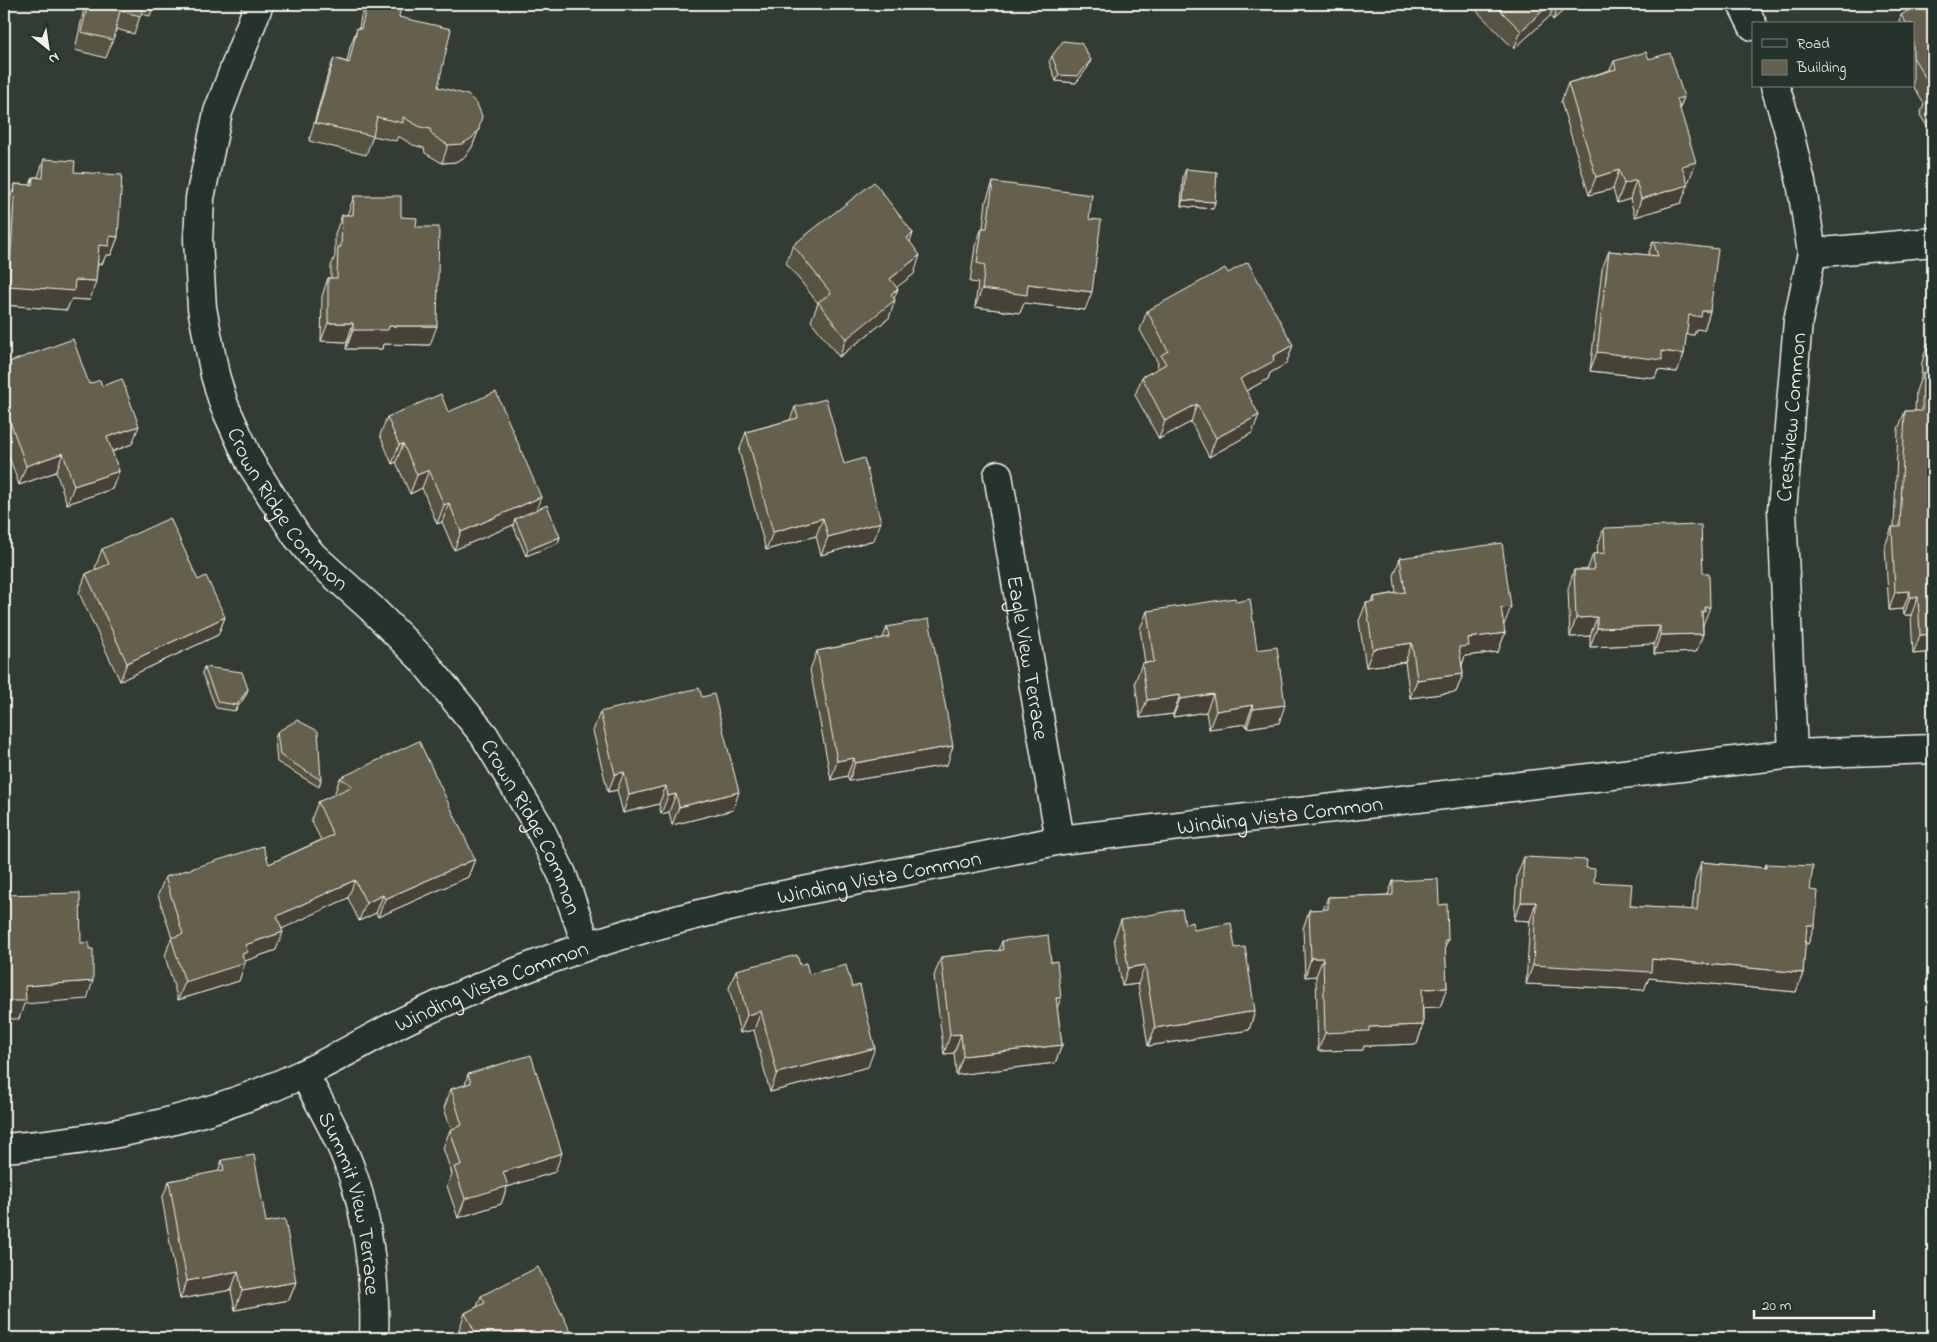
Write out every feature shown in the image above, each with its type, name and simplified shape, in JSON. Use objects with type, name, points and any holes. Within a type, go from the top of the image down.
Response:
[{"type":"street","name":"Crown Ridge Common","points":[[258,4],[218,112],[200,198],[198,240],[202,308],[215,376],[224,405],[250,462],[296,536],[313,556],[372,608],[421,658],[484,734],[538,825],[562,874],[587,946]]},
{"type":"street","points":[[1742,4],[1752,24]]},
{"type":"street","name":"Crestview Common","points":[[1776,88],[1787,124],[1801,182],[1812,253],[1798,321],[1782,510],[1793,754]]},
{"type":"street","points":[[1812,253],[1933,242]]},
{"type":"street","name":"Eagle View Terrace","points":[[998,475],[1060,840]]},
{"type":"street","name":"Winding Vista Common","points":[[4,1148],[95,1137],[176,1118],[241,1098],[304,1074],[406,1020],[498,980],[587,946],[681,918],[716,910],[966,861],[1060,840],[1793,754],[1933,749]]},
{"type":"street","name":"Summit View Terrace","points":[[304,1074],[329,1118],[354,1177],[368,1239],[374,1338]]},
{"type":"building","points":[[88,4],[143,4],[141,16],[120,11],[113,40],[81,32]]},
{"type":"building","points":[[367,4],[401,5],[399,17],[451,29],[438,87],[468,95],[477,104],[482,116],[479,129],[472,138],[462,144],[448,145],[432,135],[430,129],[420,127],[403,117],[403,123],[377,117],[373,136],[315,123],[334,58],[349,63],[357,28],[361,29]]},
{"type":"building","points":[[1494,4],[1550,4],[1521,31]]},
{"type":"building","points":[[1919,4],[1933,4],[1933,90],[1914,59],[1914,22],[1906,22],[1901,15]]},
{"type":"building","points":[[1063,41],[1081,43],[1091,60],[1078,76],[1059,75],[1052,56]]},
{"type":"building","points":[[1646,52],[1649,59],[1670,53],[1684,97],[1677,99],[1696,162],[1682,166],[1688,185],[1641,199],[1636,180],[1624,184],[1619,170],[1596,177],[1568,83],[1616,69],[1614,61]]},
{"type":"building","points":[[1933,92],[1933,107],[1927,96]]},
{"type":"building","points":[[44,159],[75,161],[74,172],[122,175],[118,237],[110,236],[109,246],[99,245],[96,281],[75,280],[74,291],[9,286],[15,184],[32,185],[33,177],[43,178]]},
{"type":"building","points":[[1186,169],[1217,172],[1215,202],[1183,200]]},
{"type":"building","points":[[874,182],[913,233],[907,238],[920,255],[890,279],[898,289],[891,294],[895,300],[846,339],[818,302],[831,293],[793,245]]},
{"type":"building","points":[[993,182],[1092,195],[1089,219],[1101,220],[1092,292],[1028,284],[1027,295],[982,289],[985,265],[977,263],[982,228],[987,228]]},
{"type":"building","points":[[354,196],[401,196],[401,217],[417,218],[416,227],[439,227],[437,326],[389,326],[388,330],[353,330],[353,323],[328,323],[328,278],[337,278],[338,247],[341,247],[342,215],[353,215]]},
{"type":"building","points":[[1653,241],[1718,249],[1710,311],[1702,311],[1701,317],[1689,315],[1684,354],[1662,351],[1662,360],[1597,352],[1609,251],[1658,256]]},
{"type":"building","points":[[1248,262],[1293,345],[1273,356],[1274,361],[1240,379],[1259,415],[1216,438],[1197,404],[1165,421],[1142,377],[1166,364],[1161,355],[1168,351],[1147,311],[1225,268],[1228,273]]},
{"type":"building","points":[[73,339],[89,384],[100,380],[102,386],[122,379],[139,426],[107,437],[119,471],[74,486],[63,453],[26,466],[4,404],[4,364]]},
{"type":"building","points":[[1928,343],[1933,344],[1933,634],[1920,635],[1918,597],[1910,597],[1910,591],[1895,592],[1892,527],[1900,527],[1905,411],[1922,411],[1923,373],[1927,373]]},
{"type":"building","points":[[496,392],[541,497],[461,532],[449,503],[444,505],[429,470],[417,475],[403,444],[399,445],[387,417],[441,394],[448,412]]},
{"type":"building","points":[[826,399],[844,464],[864,458],[881,522],[828,537],[823,518],[773,532],[746,432],[798,418],[795,407]]},
{"type":"building","points":[[547,505],[560,537],[528,550],[515,519]]},
{"type":"building","points":[[170,518],[198,580],[206,576],[225,617],[127,663],[86,574],[109,564],[102,549]]},
{"type":"building","points":[[1701,525],[1703,573],[1709,573],[1710,607],[1705,607],[1705,612],[1702,611],[1703,634],[1660,635],[1660,626],[1597,628],[1597,617],[1576,618],[1574,570],[1594,570],[1593,554],[1605,553],[1604,528]]},
{"type":"building","points":[[1502,543],[1511,607],[1501,608],[1505,633],[1468,638],[1469,646],[1459,647],[1463,674],[1417,680],[1412,643],[1373,649],[1366,603],[1375,602],[1374,597],[1405,592],[1400,558]]},
{"type":"building","points":[[1235,598],[1236,602],[1250,599],[1257,650],[1277,647],[1285,705],[1253,709],[1253,705],[1216,711],[1213,694],[1180,699],[1180,695],[1147,700],[1142,663],[1154,662],[1147,611]]},
{"type":"building","points":[[929,619],[953,746],[855,763],[854,758],[837,761],[817,651],[889,637],[887,627]]},
{"type":"building","points":[[204,667],[242,672],[248,689],[237,705],[218,702]]},
{"type":"building","points":[[699,688],[702,697],[714,694],[739,792],[679,807],[676,794],[668,796],[666,786],[629,795],[624,772],[615,774],[600,712]]},
{"type":"building","points":[[297,720],[318,731],[321,780],[280,755],[277,732]]},
{"type":"building","points":[[419,741],[475,859],[385,899],[383,895],[366,903],[355,880],[277,916],[283,932],[245,945],[248,952],[242,954],[245,963],[185,982],[171,938],[183,934],[165,877],[263,846],[269,864],[333,835],[318,802],[353,786],[340,778]]},
{"type":"building","points":[[1524,857],[1587,860],[1586,868],[1595,869],[1594,882],[1632,884],[1630,906],[1697,910],[1701,862],[1766,868],[1766,864],[1813,866],[1810,890],[1818,891],[1815,925],[1807,925],[1803,973],[1652,959],[1651,972],[1533,965],[1536,902],[1521,902]]},
{"type":"building","points":[[1438,879],[1439,905],[1447,904],[1448,940],[1445,940],[1447,988],[1422,989],[1423,1025],[1369,1027],[1369,1031],[1325,1033],[1323,958],[1311,958],[1309,910],[1328,909],[1328,897],[1393,895],[1393,881]]},
{"type":"building","points":[[80,893],[81,943],[89,942],[89,949],[93,949],[93,981],[25,986],[26,1001],[4,1001],[4,895]]},
{"type":"building","points":[[1182,909],[1185,924],[1193,922],[1194,930],[1231,923],[1235,948],[1245,947],[1255,1011],[1155,1028],[1145,965],[1128,968],[1121,920]]},
{"type":"building","points":[[1048,935],[1051,962],[1057,961],[1061,998],[1056,998],[1062,1045],[963,1056],[961,1034],[950,1035],[941,957],[1003,950],[1002,941]]},
{"type":"building","points":[[797,955],[800,965],[806,963],[809,974],[846,965],[852,987],[860,985],[875,1048],[777,1073],[761,1011],[747,1015],[736,970]]},
{"type":"building","points":[[531,1055],[562,1153],[503,1172],[508,1186],[465,1199],[454,1167],[461,1165],[450,1130],[462,1125],[451,1089],[471,1083],[468,1074]]},
{"type":"building","points":[[254,1155],[266,1222],[285,1219],[296,1282],[242,1291],[238,1271],[187,1281],[169,1181],[224,1170],[222,1160]]},
{"type":"building","points":[[538,1267],[574,1338],[478,1338],[465,1313],[485,1303],[481,1296]]}]
